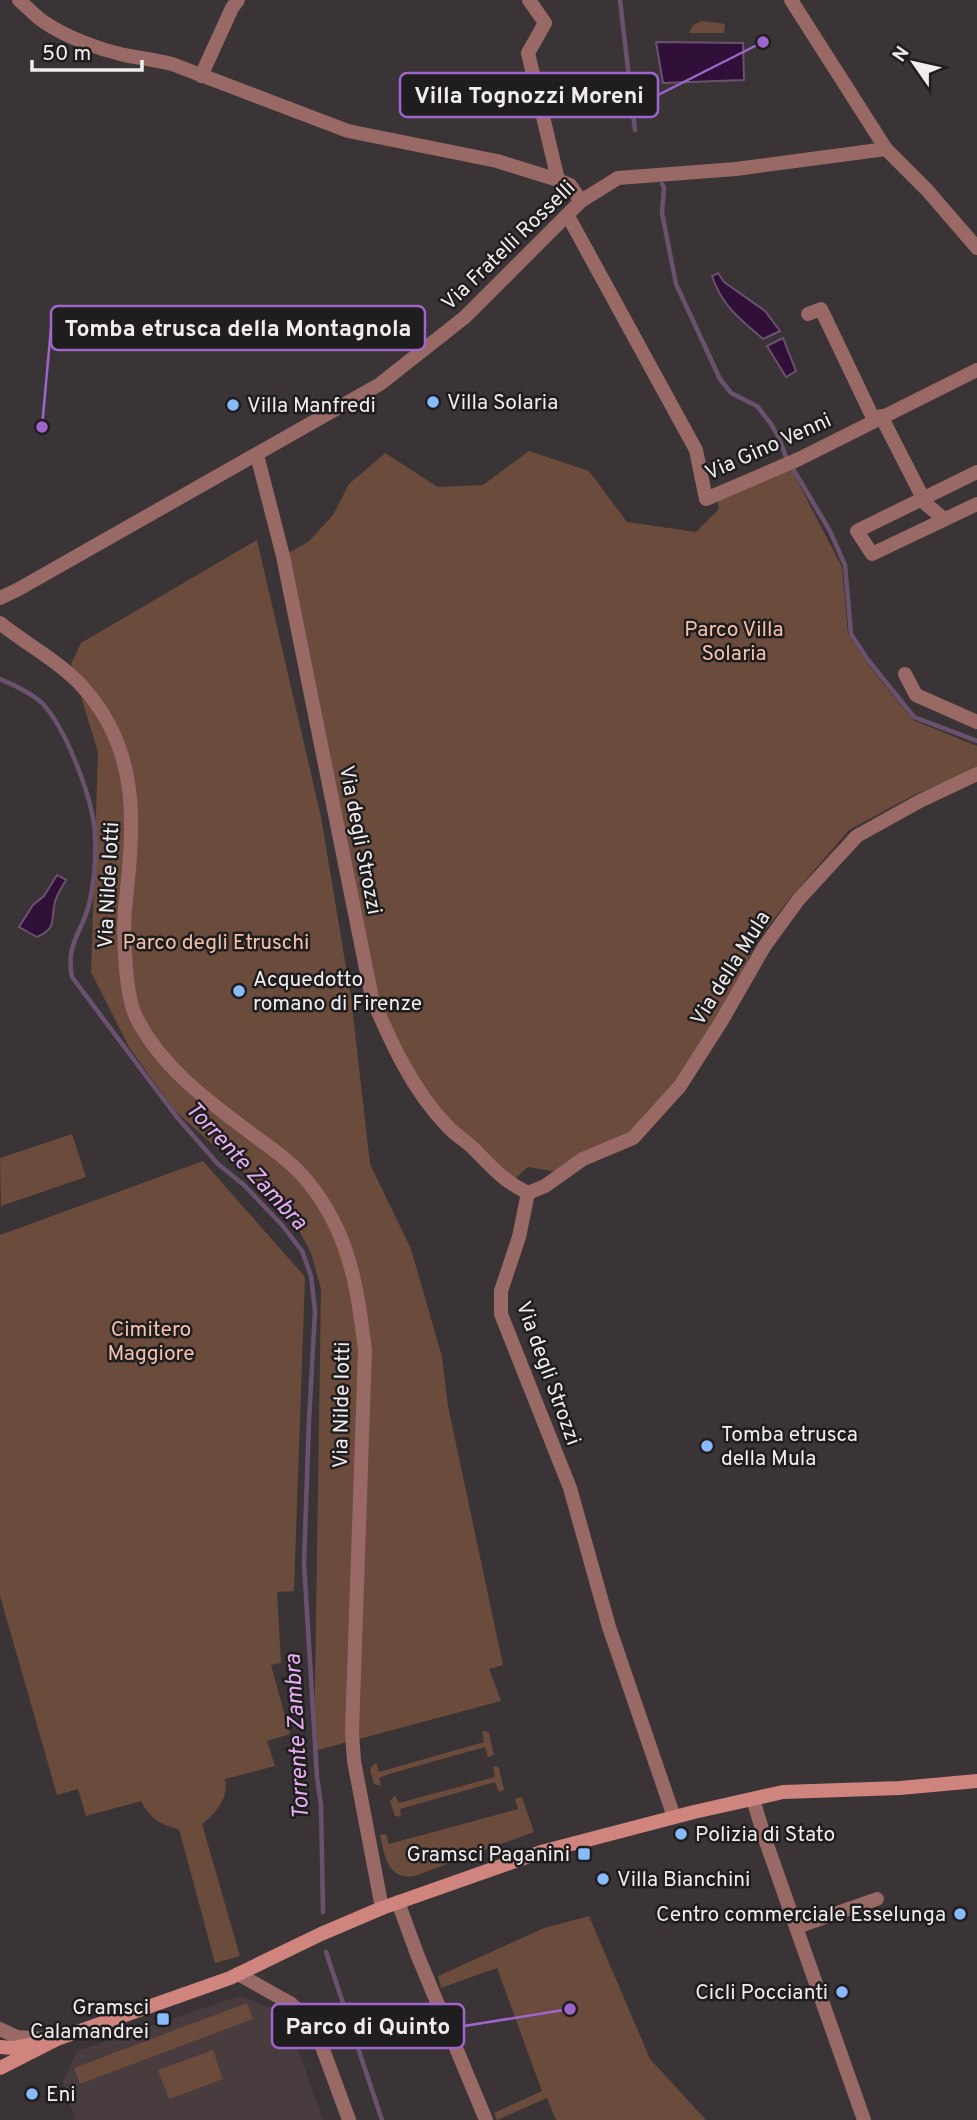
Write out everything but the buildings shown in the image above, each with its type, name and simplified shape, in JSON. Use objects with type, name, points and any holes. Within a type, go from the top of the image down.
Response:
[{"type":"main road","points":[[0,2068],[57,2039],[238,1974],[382,1908],[520,1858],[674,1817],[804,1790],[977,1781]]},
{"type":"main road","points":[[0,2047],[13,2048],[57,2039]]},
{"type":"street","points":[[19,0],[43,22],[65,34],[124,55],[172,64],[348,131],[497,161],[558,180],[570,185],[581,201]]},
{"type":"street","points":[[201,76],[238,0]]},
{"type":"street","points":[[529,0],[545,23],[528,52],[558,180]]},
{"type":"street","points":[[791,0],[886,149],[927,190],[977,248]]},
{"type":"street","name":"Via Fratelli Rosselli","points":[[0,598],[380,384],[465,317],[581,201],[618,178],[736,169],[886,149]]},
{"type":"street","name":"Via Gino Venni","points":[[568,216],[696,450],[706,499],[799,459],[977,370]]},
{"type":"street","points":[[818,310],[923,498],[930,509],[944,519]]},
{"type":"street","name":"Via degli Strozzi","points":[[257,455],[283,556],[372,998],[394,1050],[422,1097],[451,1130],[472,1146],[509,1184],[528,1193],[519,1237],[501,1291],[501,1314],[570,1488],[609,1626],[674,1817]]},
{"type":"street","points":[[977,472],[857,531],[872,554],[977,504]]},
{"type":"street","name":"Via Fratelli Rosselli","points":[[0,610],[17,590]]},
{"type":"street","name":"Via Nilde Iotti","points":[[0,623],[80,684],[112,730],[125,759],[133,821],[124,920],[124,954],[136,1017],[168,1063],[192,1089],[279,1155],[308,1182],[335,1223],[351,1260],[365,1350],[352,1684],[354,1761],[382,1908]]},
{"type":"street","points":[[905,674],[916,695],[977,722]]},
{"type":"street","name":"Via della Mula","points":[[528,1193],[545,1186],[583,1159],[633,1139],[680,1086],[764,947],[799,900],[857,836],[920,801],[977,774]]},
{"type":"street","points":[[753,1799],[863,2120]]},
{"type":"street","points":[[797,1927],[877,1899]]},
{"type":"street","points":[[398,1902],[486,2120]]},
{"type":"street","points":[[238,1974],[290,2003],[313,2025],[349,2120]]},
{"type":"street","points":[[0,2029],[17,2037],[57,2039]]},
{"type":"shaded area","points":[[656,42],[743,43],[744,80],[663,83]]},
{"type":"shaded area","points":[[718,273],[724,282],[765,311],[780,331],[763,339],[739,318],[726,304],[716,286],[712,276]]},
{"type":"shaded area","points":[[783,338],[796,371],[786,377],[767,346]]},
{"type":"shaded area","points":[[57,875],[66,880],[56,899],[51,927],[37,937],[19,927]]},
{"type":"shaded area","points":[[240,1996],[285,2013],[323,2120],[75,2120],[63,2082],[77,2051]]},
{"type":"green space","points":[[702,21],[725,24],[724,33],[689,33],[693,25]]},
{"type":"green space","name":"Parco Villa Solaria","points":[[529,451],[589,471],[627,522],[696,532],[719,509],[717,498],[789,465],[842,567],[848,634],[869,666],[913,720],[977,746],[977,769],[914,795],[849,830],[757,941],[720,1017],[676,1084],[627,1136],[557,1172],[528,1167],[509,1184],[422,1097],[372,998],[283,556],[308,542],[333,515],[349,484],[385,453],[438,487],[483,485]]},
{"type":"green space","name":"Parco degli Etruschi","points":[[257,540],[321,817],[351,997],[370,1164],[411,1249],[442,1357],[448,1406],[503,1665],[489,1669],[501,1701],[314,1751],[321,1289],[311,1253],[290,1213],[175,1111],[129,1047],[91,972],[98,752],[71,664],[81,643]]},
{"type":"green space","points":[[72,1134],[86,1177],[1,1206],[0,1158]]},
{"type":"green space","name":"Cimitero Maggiore","points":[[203,1161],[305,1277],[294,1591],[277,1592],[281,1663],[271,1665],[290,1734],[267,1741],[275,1766],[225,1779],[223,1799],[202,1824],[240,1956],[215,1963],[179,1829],[156,1820],[141,1801],[86,1816],[78,1789],[57,1795],[0,1596],[0,1235]]},
{"type":"green space","points":[[482,1732],[489,1733],[494,1755],[488,1757],[485,1747],[389,1774],[379,1778],[381,1786],[374,1784],[370,1770],[376,1763],[379,1772],[484,1742]]},
{"type":"green space","points":[[493,1767],[499,1768],[504,1790],[499,1792],[495,1782],[400,1809],[401,1817],[395,1816],[390,1801],[395,1795],[399,1803],[495,1777]]},
{"type":"green space","points":[[522,1797],[534,1832],[415,1876],[398,1874],[389,1865],[380,1835],[386,1834],[389,1844],[518,1809],[515,1799]]},
{"type":"green space","points":[[589,1916],[650,2059],[706,2120],[556,2120],[547,2098],[497,2120],[494,2113],[542,2091],[497,1968],[441,1988],[438,1976],[544,1928]]},
{"type":"green space","points":[[247,2003],[253,2019],[80,2084],[74,2068]]},
{"type":"green space","points":[[213,2050],[223,2079],[169,2099],[158,2070]]},
{"type":"waterway","points":[[620,0],[635,130]]},
{"type":"waterway","points":[[662,184],[662,213],[676,284],[720,379],[731,393],[757,406],[771,424],[786,457],[830,531],[845,565],[851,634],[868,660],[914,717],[977,741]]},
{"type":"waterway","name":"Torrente Zambra","points":[[0,679],[32,695],[51,714],[69,747],[90,804],[95,836],[94,877],[87,911],[73,945],[72,977],[176,1116],[218,1164],[244,1185],[282,1225],[302,1251],[311,1276],[315,1311],[304,1563],[321,1805],[323,1912]]},
{"type":"waterway","name":"Torrente Zambra","points":[[326,1952],[382,2120]]},
{"type":"place","name":"Villa Tognozzi Moreni","points":[[763,42]]},
{"type":"place","name":"Villa Solaria","points":[[433,402]]},
{"type":"place","name":"Villa Manfredi","points":[[233,405]]},
{"type":"place","name":"Tomba etrusca della Montagnola","points":[[42,427]]},
{"type":"place","name":"Acquedotto romano di Firenze","points":[[239,991]]},
{"type":"place","name":"Tomba etrusca della Mula","points":[[707,1446]]},
{"type":"place","name":"Polizia di Stato","points":[[681,1834]]},
{"type":"place","name":"Gramsci Paganini","points":[[584,1854]]},
{"type":"place","name":"Villa Bianchini","points":[[603,1879]]},
{"type":"place","name":"Centro commerciale Esselunga","points":[[960,1914]]},
{"type":"place","name":"Cicli Poccianti","points":[[842,1992]]},
{"type":"place","name":"Parco di Quinto","points":[[570,2009]]},
{"type":"place","name":"Gramsci Calamandrei","points":[[163,2019]]},
{"type":"place","name":"Eni","points":[[32,2094]]}]
